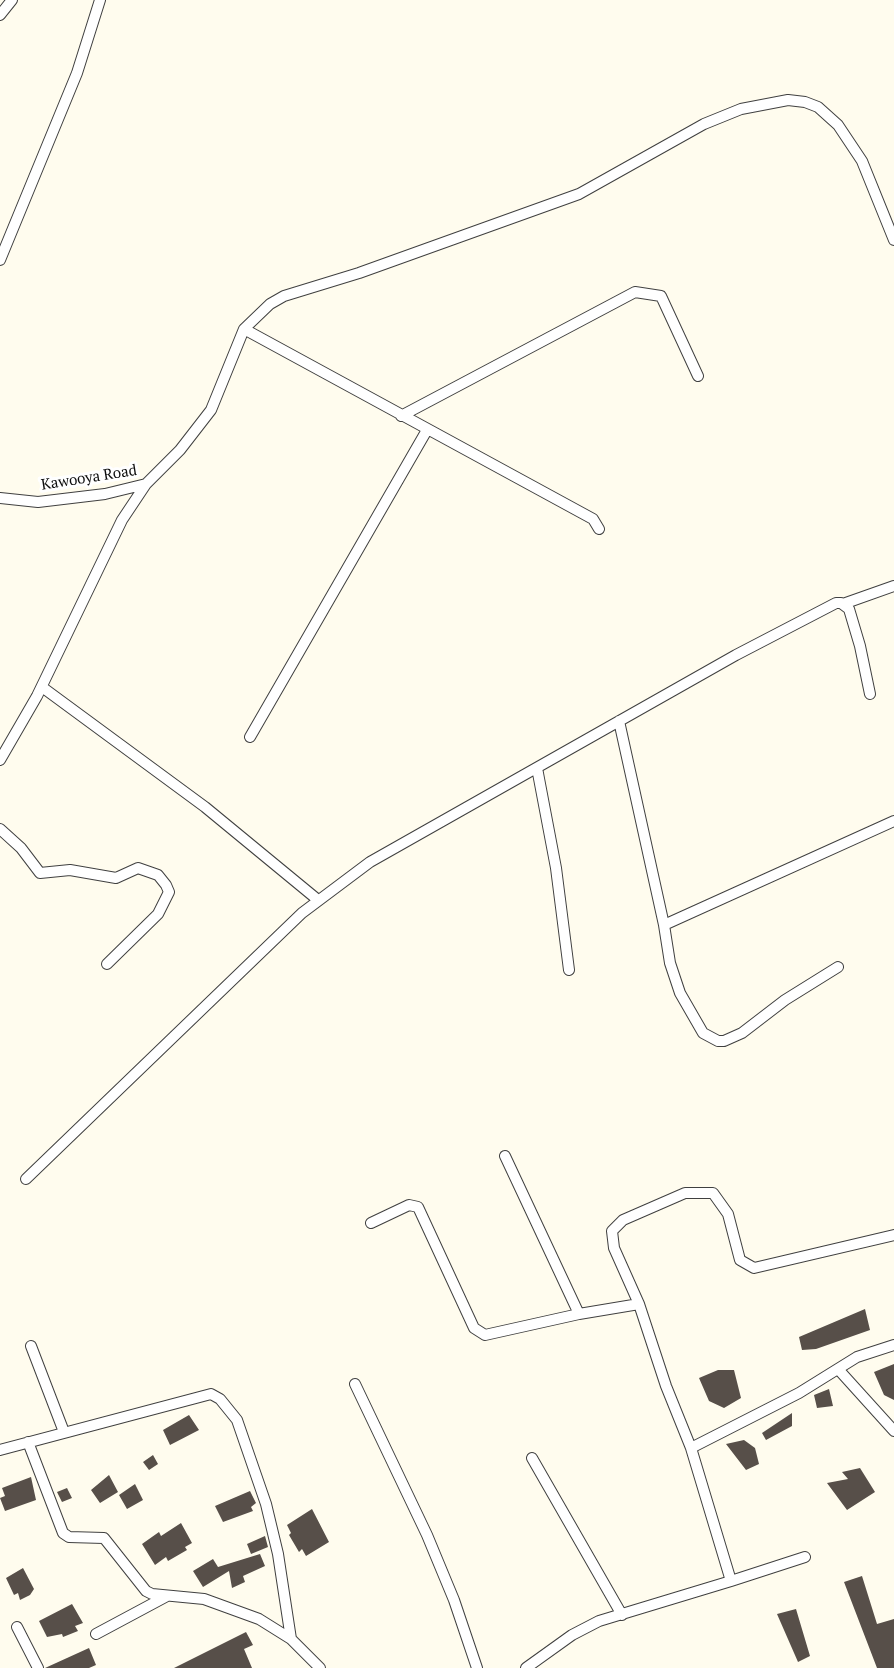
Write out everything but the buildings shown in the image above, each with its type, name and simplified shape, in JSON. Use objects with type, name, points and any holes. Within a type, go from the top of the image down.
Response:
[{"type":"street","points":[[0,15],[12,0]]},
{"type":"street","points":[[0,260],[77,73],[100,0]]},
{"type":"street","points":[[0,760],[42,687],[122,520],[147,484],[180,450],[211,410],[244,329],[270,304],[284,296],[359,273],[579,194],[704,124],[741,109],[788,100],[805,102],[818,107],[838,125],[862,161],[894,240]]},
{"type":"street","points":[[401,416],[635,292],[661,296],[698,376]]},
{"type":"street","points":[[244,329],[593,519],[599,529]]},
{"type":"street","points":[[250,737],[427,430]]},
{"type":"street","name":"Kawooya Road","points":[[0,498],[38,502],[105,494],[147,484]]},
{"type":"street","points":[[26,1179],[318,900],[370,862],[767,638],[829,606],[843,604],[894,586]]},
{"type":"street","points":[[843,604],[849,609],[860,646],[870,694]]},
{"type":"street","points":[[42,687],[206,807],[318,900]]},
{"type":"street","points":[[619,721],[664,925],[670,963],[680,993],[703,1033],[718,1041],[724,1041],[742,1033],[785,1000],[838,967]]},
{"type":"street","points":[[537,768],[556,868],[569,970]]},
{"type":"street","points":[[664,925],[894,821]]},
{"type":"street","points":[[0,829],[21,848],[40,873],[70,870],[116,879],[138,868],[158,875],[166,885],[169,892],[158,914],[107,964]]},
{"type":"street","points":[[505,1156],[579,1314]]},
{"type":"street","points":[[731,1581],[691,1448],[666,1386],[639,1304],[614,1248],[612,1231],[623,1220],[685,1193],[713,1193],[728,1214],[740,1260],[754,1268],[894,1235]]},
{"type":"street","points":[[371,1223],[409,1205],[418,1207],[478,1332],[485,1335],[579,1314],[639,1304]]},
{"type":"street","points":[[691,1448],[799,1393],[857,1357],[894,1345]]},
{"type":"street","points":[[31,1346],[64,1432]]},
{"type":"street","points":[[838,1369],[894,1431]]},
{"type":"street","points":[[355,1384],[428,1536],[454,1600],[477,1668]]},
{"type":"street","points":[[1,1448],[211,1394],[229,1406],[237,1420],[266,1504],[278,1554],[291,1639]]},
{"type":"street","points":[[28,1442],[63,1533],[69,1536],[104,1538],[146,1591],[152,1594],[204,1599],[258,1619],[291,1639],[320,1668]]},
{"type":"street","points":[[532,1458],[622,1615]]},
{"type":"street","points":[[526,1668],[572,1635],[599,1621],[805,1557]]},
{"type":"street","points":[[96,1634],[169,1596]]},
{"type":"street","points":[[17,1626],[38,1668]]}]
